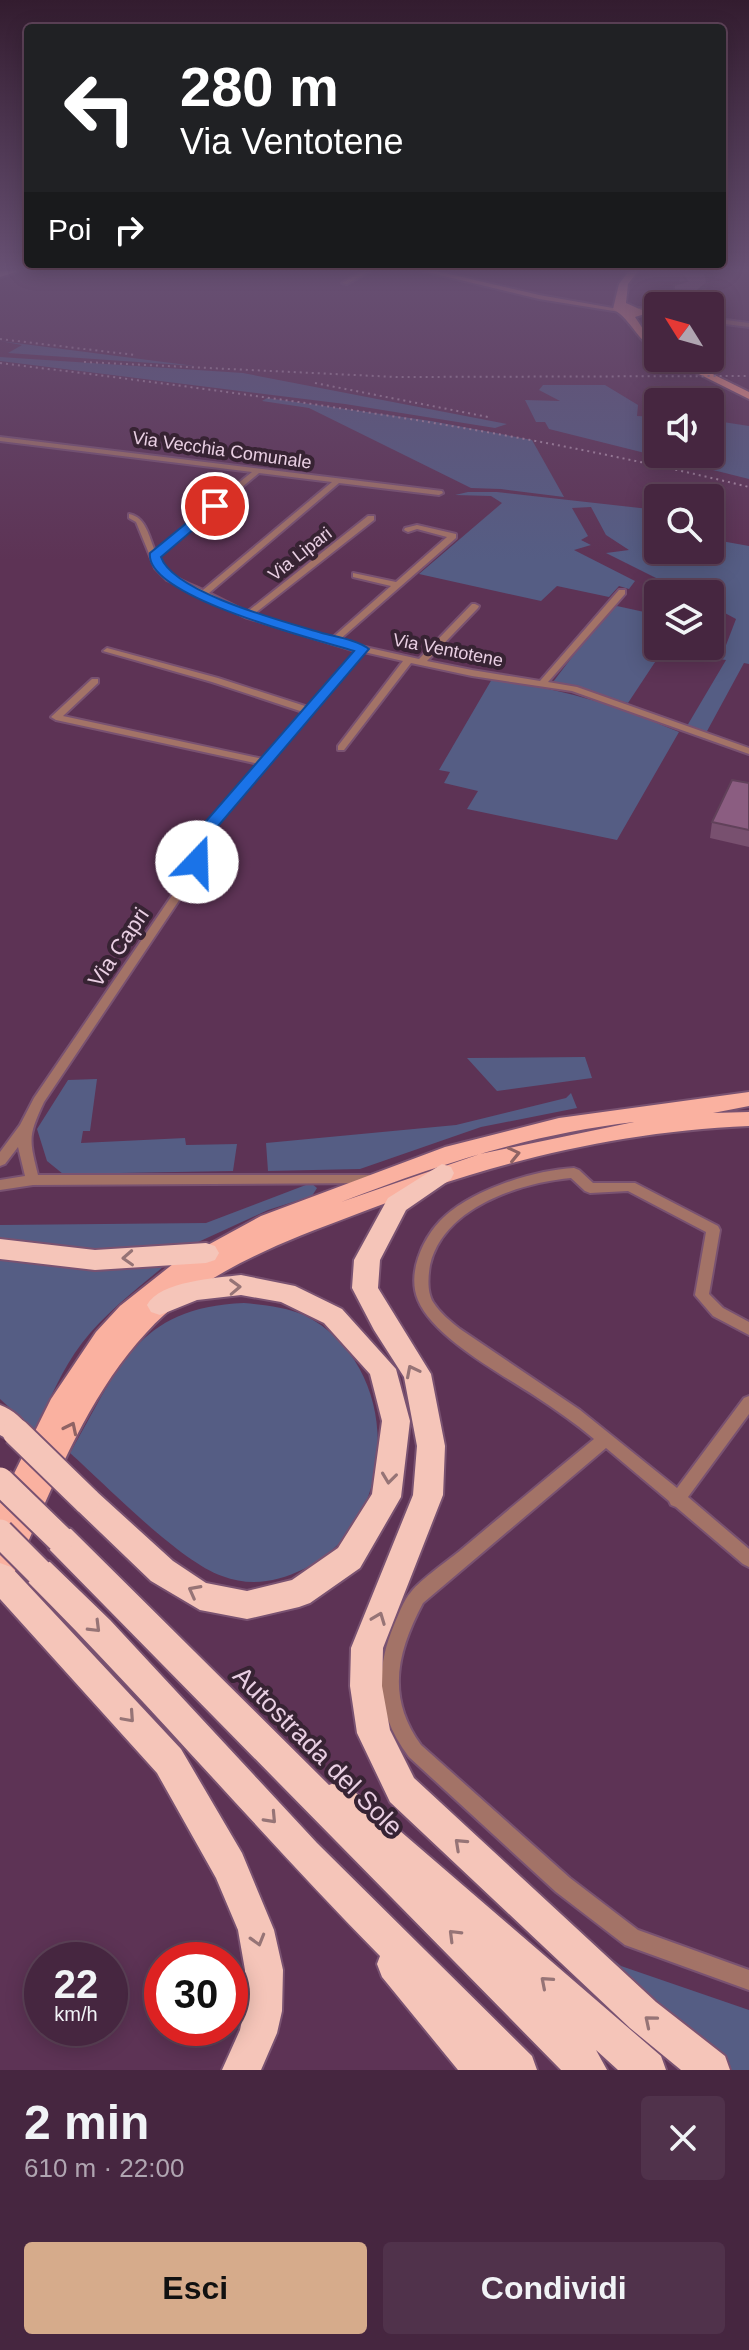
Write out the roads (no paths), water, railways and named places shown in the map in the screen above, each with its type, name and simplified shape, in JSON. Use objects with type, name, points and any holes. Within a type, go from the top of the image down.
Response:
[{"type":"highway","points":[[241,2070],[258,2033],[264,2000],[264,1970],[256,1930],[229,1866],[169,1761],[15,1580],[0,1532],[71,1389],[103,1340],[158,1287],[206,1253],[259,1225],[375,1180],[497,1139],[588,1121],[749,1099]]},
{"type":"highway","points":[[667,1110],[749,1106]]},
{"type":"highway","points":[[15,1580],[101,1373],[123,1342],[160,1305],[210,1269],[239,1253],[480,1161],[590,1138],[699,1121],[749,1119]]},
{"type":"highway","points":[[590,1138],[749,1131]]},
{"type":"highway","points":[[442,1173],[397,1204],[367,1260],[365,1288],[383,1323],[417,1374],[431,1446],[428,1495],[367,1648],[366,1686],[374,1733],[402,1790],[643,2015],[711,2070]]},
{"type":"highway","points":[[0,1249],[95,1260],[206,1253]]},
{"type":"highway","points":[[8,1425],[175,1580],[200,1596],[247,1605],[299,1593],[349,1558],[386,1497],[396,1421],[382,1369],[333,1316],[286,1293],[241,1285],[194,1290],[160,1305]]},
{"type":"highway","name":"Autostrada del Sole","points":[[0,1481],[588,2070]]},
{"type":"highway","points":[[15,1580],[99,1631],[305,1855],[518,2070]]},
{"type":"highway","points":[[194,1675],[647,2070]]},
{"type":"highway","points":[[305,1855],[483,2070]]},
{"type":"main road","points":[[700,372],[749,396]]},
{"type":"street","name":"Via Vecchia Comunale","points":[[0,439],[439,493]]},
{"type":"street","points":[[154,556],[256,472]]},
{"type":"street","points":[[202,595],[336,482]]},
{"type":"street","name":"Via Ventotene","points":[[132,516],[139,521],[158,566],[170,578],[248,615],[332,642],[472,673],[543,683],[618,703],[687,731],[749,751]]},
{"type":"street","name":"Via Lipari","points":[[248,615],[371,518]]},
{"type":"street","points":[[332,642],[453,536],[417,527],[408,530]]},
{"type":"street","points":[[356,575],[398,585]]},
{"type":"street","points":[[543,683],[622,592]]},
{"type":"street","points":[[421,662],[475,606]]},
{"type":"street","name":"Via Capri","points":[[0,1161],[26,1127],[38,1101],[193,872],[206,831],[362,649]]},
{"type":"street","points":[[107,651],[215,680],[308,710]]},
{"type":"street","points":[[341,748],[409,659]]},
{"type":"street","points":[[95,681],[56,717],[264,762]]},
{"type":"street","points":[[26,1127],[24,1145],[33,1180]]},
{"type":"street","points":[[749,1329],[718,1312],[702,1295],[713,1230],[630,1186],[621,1184],[597,1189],[584,1184],[574,1173],[495,1190],[451,1216],[428,1250],[422,1269],[421,1289],[428,1307],[448,1328],[577,1416],[749,1559]]},
{"type":"street","points":[[0,1185],[33,1180],[375,1180]]},
{"type":"street","points":[[677,1500],[749,1402]]},
{"type":"street","points":[[605,1439],[417,1597],[401,1623],[395,1644],[389,1685],[393,1718],[400,1736],[415,1751],[563,1885],[632,1938],[749,1980]]},
{"type":"railway","points":[[36,368],[283,400],[470,429],[656,465],[749,487]]},
{"type":"railway","points":[[200,368],[396,377],[749,376]]},
{"type":"railway","points":[[315,383],[488,417]]}]
